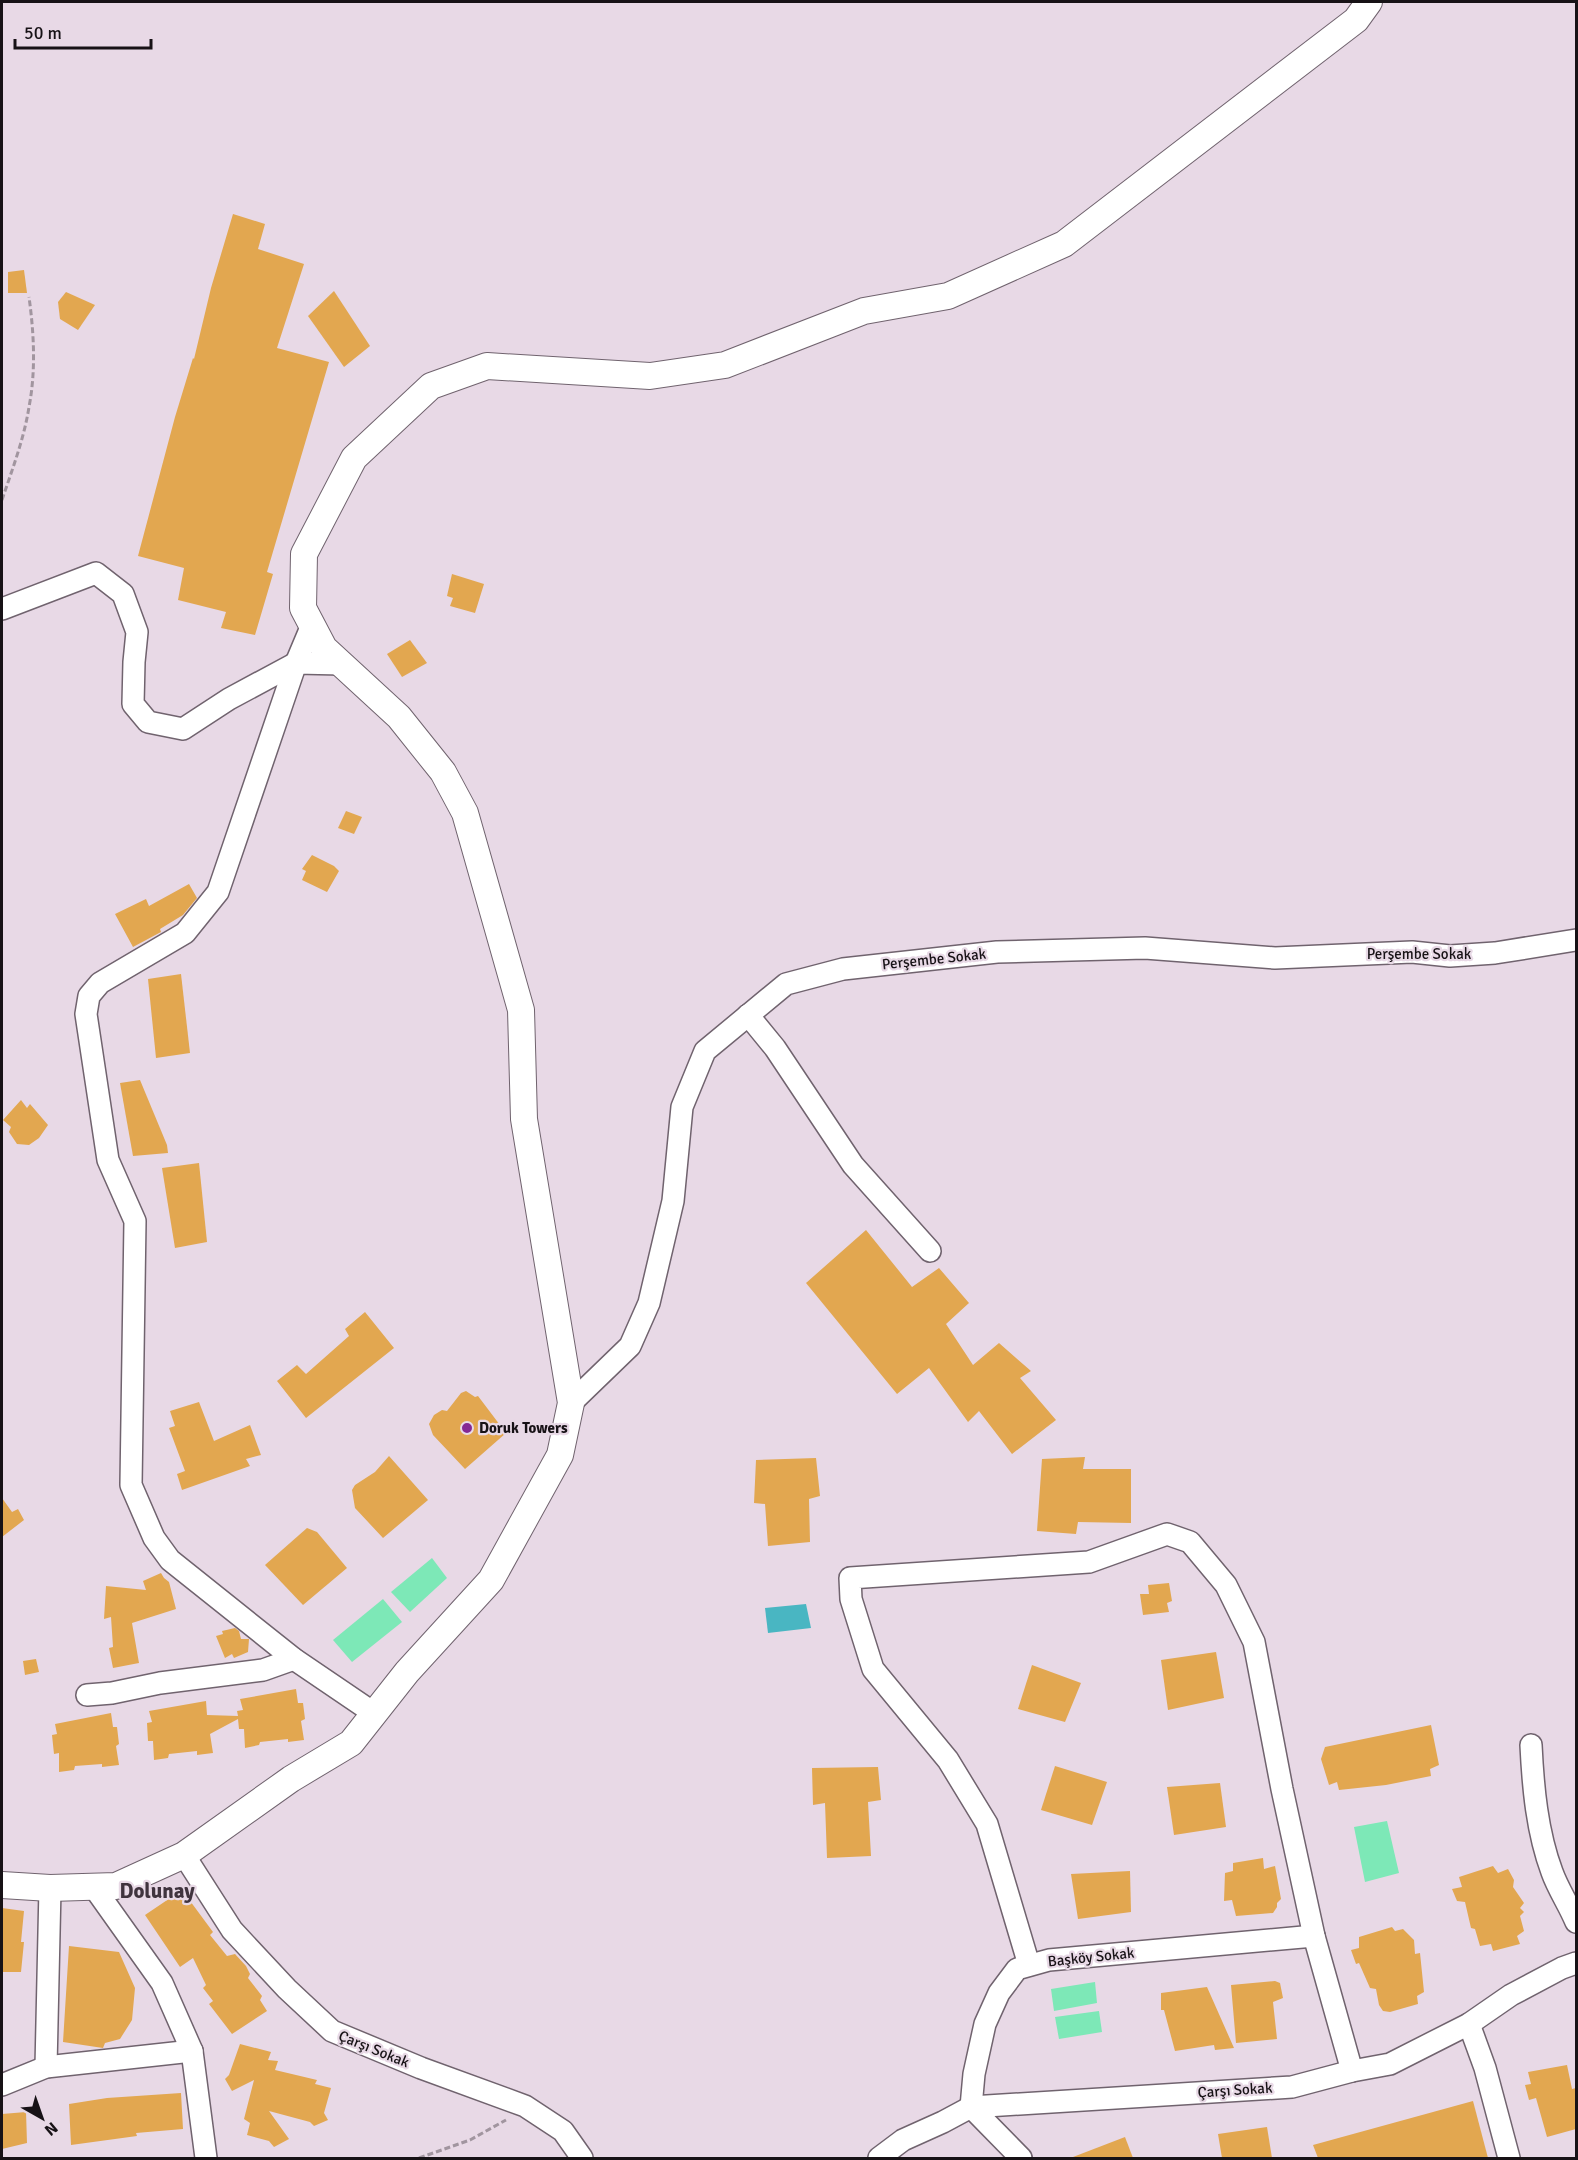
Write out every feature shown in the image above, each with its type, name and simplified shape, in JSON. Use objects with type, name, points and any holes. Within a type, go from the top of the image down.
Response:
[{"type":"street","points":[[2,1886],[50,1888],[116,1886],[184,1856],[291,1779],[351,1743],[407,1672],[491,1580],[561,1455],[571,1403],[524,1119],[521,1010],[465,813],[443,772],[399,717],[324,648],[303,608],[304,554],[354,458],[431,386],[487,366],[650,376],[725,365],[864,311],[948,296],[1064,244],[1356,20],[1369,2]]},
{"type":"street","points":[[2,609],[96,573],[123,594],[137,632],[134,704],[148,722],[183,729],[229,699],[296,663],[342,664]]},
{"type":"street","points":[[312,625],[296,663],[218,892],[185,933],[100,983],[89,996],[86,1014],[108,1160],[135,1221],[131,1485],[154,1538],[170,1560],[294,1659],[375,1714]]},
{"type":"street","name":"Perşembe Sokak","points":[[571,1403],[630,1346],[649,1303],[673,1201],[682,1107],[705,1052],[786,984],[843,969],[997,952],[1145,948],[1275,958],[1412,952],[1450,956],[1495,953],[1576,940]]},
{"type":"street","points":[[748,1015],[775,1048],[853,1165],[930,1251]]},
{"type":"street","points":[[1029,1965],[987,1824],[948,1760],[873,1669],[850,1599],[850,1578],[1089,1562],[1167,1534],[1190,1542],[1226,1585],[1254,1642],[1282,1789],[1314,1936],[1352,2071]]},
{"type":"street","points":[[87,1695],[263,1670],[294,1659]]},
{"type":"street","points":[[1531,1745],[1533,1787],[1541,1831],[1552,1872],[1576,1922]]},
{"type":"street","name":"Çarşı Sokak","points":[[184,1856],[232,1930],[287,1989],[332,2031],[421,2068],[529,2108],[563,2131],[582,2158]]},
{"type":"street","points":[[93,1886],[162,1983],[192,2051],[206,2158]]},
{"type":"street","points":[[46,2067],[50,1888]]},
{"type":"street","name":"Başköy Sokak","points":[[971,2108],[974,2074],[986,2024],[999,1993],[1017,1969],[1049,1960],[1314,1936]]},
{"type":"street","name":"Çarşı Sokak","points":[[879,2158],[903,2140],[971,2108],[1292,2087],[1352,2071],[1390,2064],[1468,2024],[1511,1995],[1576,1963]]},
{"type":"street","points":[[1468,2024],[1485,2068],[1509,2158]]},
{"type":"street","points":[[2,2085],[46,2067],[192,2051]]},
{"type":"street","points":[[971,2108],[1021,2158]]},
{"type":"path","points":[[2,501],[29,407],[34,358],[29,297]]},
{"type":"path","points":[[419,2158],[470,2140],[529,2108]]},
{"type":"green space","points":[[432,1558],[447,1578],[410,1612],[391,1592]]},
{"type":"green space","points":[[383,1599],[402,1622],[352,1662],[333,1640]]},
{"type":"green space","points":[[1387,1821],[1399,1873],[1365,1882],[1354,1827]]},
{"type":"green space","points":[[1095,1982],[1097,2003],[1054,2011],[1051,1989]]},
{"type":"green space","points":[[1099,2011],[1102,2032],[1059,2039],[1055,2017]]},
{"type":"water","points":[[806,1604],[811,1628],[768,1633],[765,1608]]},
{"type":"building","points":[[233,214],[265,224],[258,249],[304,264],[277,348],[329,362],[267,572],[273,574],[255,635],[221,628],[226,612],[178,600],[184,568],[138,556]]},
{"type":"building","points":[[24,270],[27,293],[8,293],[8,272]]},
{"type":"building","points":[[334,291],[370,346],[344,367],[308,316]]},
{"type":"building","points":[[66,292],[95,305],[78,330],[60,319],[58,302]]},
{"type":"building","points":[[452,574],[484,584],[475,613],[450,606],[453,598],[447,596]]},
{"type":"building","points":[[410,640],[427,663],[402,677],[387,654]]},
{"type":"building","points":[[346,811],[362,817],[354,834],[338,828]]},
{"type":"building","points":[[312,855],[339,871],[327,892],[302,880],[306,871],[302,869]]},
{"type":"building","points":[[189,884],[197,898],[183,915],[160,929],[161,932],[133,947],[115,914],[146,899],[149,906]]},
{"type":"building","points":[[181,974],[190,1053],[156,1058],[148,979]]},
{"type":"building","points":[[140,1080],[167,1145],[168,1153],[133,1156],[120,1083]]},
{"type":"building","points":[[21,1100],[27,1108],[30,1104],[48,1125],[39,1138],[29,1145],[17,1144],[9,1132],[11,1127],[3,1120]]},
{"type":"building","points":[[199,1163],[207,1242],[175,1248],[162,1168]]},
{"type":"building","points":[[866,1230],[912,1287],[939,1268],[969,1303],[946,1324],[973,1365],[999,1343],[1031,1371],[1020,1378],[1056,1420],[1012,1454],[979,1411],[968,1422],[929,1368],[897,1394],[806,1283]]},
{"type":"building","points":[[365,1312],[394,1348],[306,1418],[277,1381],[297,1365],[306,1374],[349,1336],[345,1329]]},
{"type":"building","name":"Doruk Towers","points":[[466,1391],[475,1397],[478,1396],[506,1433],[465,1469],[433,1435],[429,1424],[434,1415],[442,1410],[447,1411],[461,1393]]},
{"type":"building","points":[[199,1402],[214,1441],[250,1425],[261,1455],[246,1459],[250,1466],[182,1490],[177,1474],[185,1471],[169,1428],[175,1426],[170,1411]]},
{"type":"building","points":[[389,1456],[428,1500],[383,1538],[355,1508],[352,1490],[355,1485],[375,1472]]},
{"type":"building","points":[[1085,1457],[1083,1469],[1131,1469],[1131,1523],[1078,1522],[1076,1534],[1037,1531],[1042,1459]]},
{"type":"building","points":[[816,1458],[820,1496],[809,1499],[810,1542],[768,1546],[765,1504],[754,1503],[756,1460]]},
{"type":"building","points":[[2,1498],[12,1512],[18,1509],[24,1520],[2,1537]]},
{"type":"building","points":[[307,1528],[317,1532],[347,1568],[303,1605],[265,1565]]},
{"type":"building","points":[[161,1573],[169,1582],[176,1609],[132,1623],[139,1663],[113,1668],[109,1648],[113,1647],[111,1617],[104,1619],[106,1586],[146,1590],[143,1581]]},
{"type":"building","points":[[1169,1583],[1172,1601],[1167,1603],[1169,1612],[1143,1615],[1140,1594],[1149,1594],[1148,1585]]},
{"type":"building","points":[[235,1628],[239,1631],[241,1639],[249,1639],[248,1652],[234,1658],[232,1654],[225,1658],[216,1636],[223,1634],[222,1631]]},
{"type":"building","points":[[1216,1652],[1224,1698],[1168,1710],[1161,1660]]},
{"type":"building","points":[[36,1659],[39,1672],[25,1675],[23,1661]]},
{"type":"building","points":[[1032,1665],[1081,1683],[1065,1722],[1018,1709]]},
{"type":"building","points":[[296,1689],[298,1703],[303,1703],[305,1719],[301,1721],[304,1740],[260,1742],[259,1745],[245,1748],[244,1729],[239,1729],[238,1719],[210,1734],[213,1753],[197,1755],[197,1751],[169,1754],[168,1758],[154,1760],[153,1741],[148,1741],[147,1723],[152,1722],[149,1711],[206,1701],[207,1715],[238,1716],[237,1711],[243,1710],[240,1699]]},
{"type":"building","points":[[111,1713],[113,1727],[117,1727],[119,1744],[116,1746],[119,1765],[75,1766],[74,1770],[59,1772],[59,1753],[54,1754],[52,1735],[57,1734],[55,1724]]},
{"type":"building","points":[[1431,1725],[1439,1765],[1430,1769],[1431,1776],[1386,1785],[1339,1790],[1337,1782],[1329,1785],[1321,1759],[1325,1747]]},
{"type":"building","points":[[1055,1766],[1107,1782],[1092,1825],[1041,1810]]},
{"type":"building","points":[[878,1767],[881,1800],[868,1802],[871,1856],[827,1858],[825,1803],[813,1805],[812,1768]]},
{"type":"building","points":[[1220,1783],[1226,1827],[1174,1835],[1167,1787]]},
{"type":"building","points":[[1263,1858],[1264,1869],[1275,1866],[1281,1899],[1273,1913],[1236,1916],[1232,1900],[1224,1901],[1225,1873],[1233,1871],[1233,1863]]},
{"type":"building","points":[[1493,1866],[1498,1873],[1508,1869],[1514,1880],[1513,1887],[1524,1903],[1520,1908],[1524,1912],[1520,1916],[1524,1931],[1517,1936],[1520,1944],[1493,1951],[1491,1944],[1480,1946],[1475,1929],[1471,1928],[1465,1902],[1457,1901],[1452,1889],[1462,1887],[1459,1877]]},
{"type":"building","points":[[1130,1871],[1131,1912],[1078,1919],[1071,1874]]},
{"type":"building","points":[[182,1890],[213,1932],[210,1935],[227,1956],[235,1954],[246,1966],[250,1974],[248,1978],[262,1996],[260,2000],[267,2011],[232,2034],[209,2004],[213,2001],[203,1988],[206,1985],[193,1958],[180,1967],[145,1915]]},
{"type":"building","points":[[2,1908],[24,1911],[21,1972],[2,1972]]},
{"type":"building","points":[[1392,1927],[1395,1931],[1403,1929],[1414,1940],[1415,1954],[1420,1953],[1424,1992],[1417,1996],[1418,2004],[1390,2012],[1383,2011],[1379,2005],[1376,1989],[1370,1988],[1351,1950],[1359,1948],[1359,1937]]},
{"type":"building","points":[[69,1946],[119,1952],[135,1988],[132,2020],[120,2039],[105,2043],[103,2048],[63,2042]]},
{"type":"building","points":[[1275,1981],[1280,1983],[1283,1998],[1273,2002],[1277,2039],[1236,2043],[1231,1985]]},
{"type":"building","points":[[1207,1987],[1234,2048],[1215,2050],[1214,2045],[1175,2051],[1164,2010],[1161,2010],[1161,1993]]},
{"type":"building","points":[[240,2044],[271,2052],[268,2060],[278,2061],[275,2070],[317,2080],[315,2084],[331,2088],[324,2113],[328,2120],[314,2126],[310,2122],[269,2111],[289,2139],[274,2147],[269,2141],[247,2135],[250,2123],[244,2119],[254,2080],[232,2091],[225,2079],[229,2075]]},
{"type":"building","points":[[1567,2065],[1572,2089],[1576,2088],[1576,2129],[1547,2137],[1536,2098],[1529,2100],[1525,2085],[1531,2084],[1528,2072]]},
{"type":"building","points":[[181,2093],[183,2129],[136,2133],[137,2136],[71,2145],[69,2104],[107,2098]]},
{"type":"building","points":[[1473,2101],[1488,2158],[1318,2158],[1313,2145]]},
{"type":"building","points":[[26,2112],[27,2143],[2,2149],[2,2114]]},
{"type":"building","points":[[1267,2127],[1272,2158],[1222,2158],[1218,2134]]},
{"type":"building","points":[[1125,2137],[1133,2158],[1073,2158],[1073,2157]]},
{"type":"place","name":"Doruk Towers","points":[[467,1428]]},
{"type":"district","name":"Dolunay","points":[[157,1891]]}]
